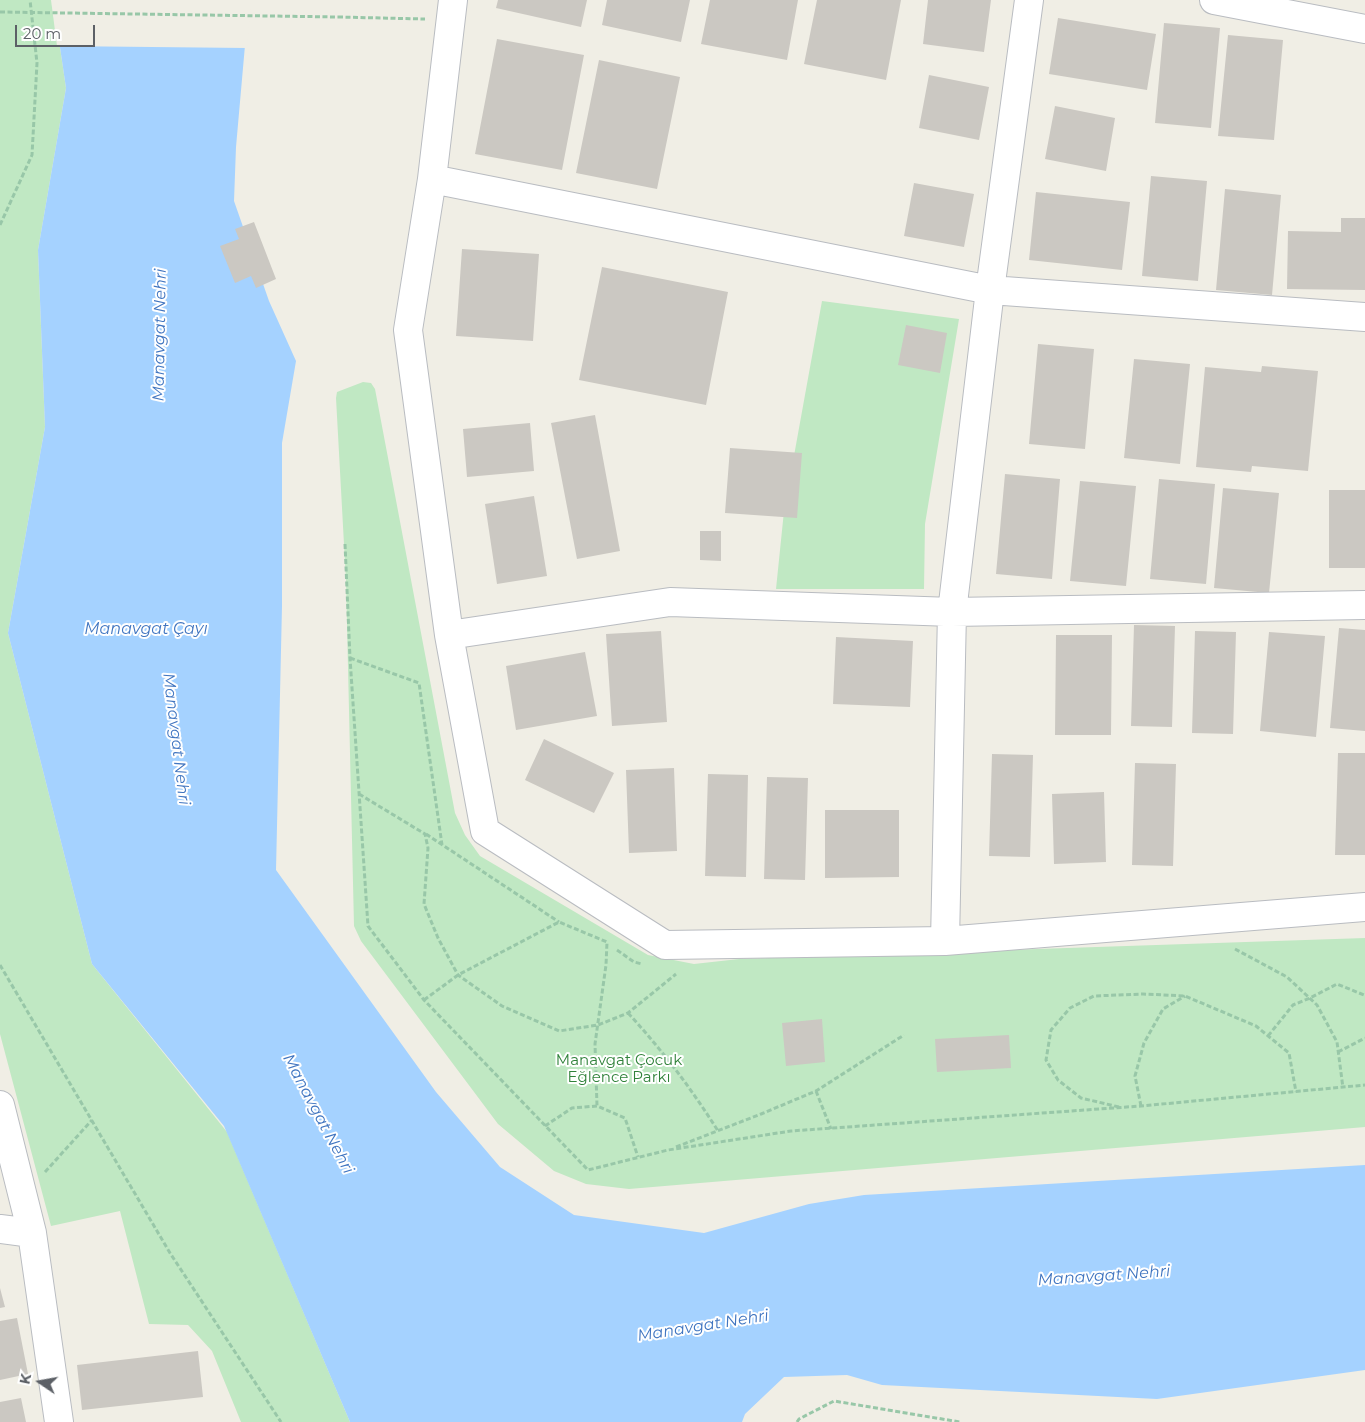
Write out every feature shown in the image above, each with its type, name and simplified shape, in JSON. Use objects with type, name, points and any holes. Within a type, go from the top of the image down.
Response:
[{"type":"street","points":[[453,0],[432,179],[408,330],[449,635],[485,832],[665,945],[945,941],[1365,907]]},
{"type":"street","points":[[945,941],[952,612],[990,290],[1029,0]]},
{"type":"street","points":[[1214,0],[1365,29]]},
{"type":"street","points":[[432,179],[990,290],[1365,317]]},
{"type":"street","points":[[449,635],[670,602],[952,612],[1365,604]]},
{"type":"street","points":[[0,1105],[32,1232],[59,1422]]},
{"type":"street","points":[[0,1229],[32,1232]]},
{"type":"path","points":[[0,226],[32,155],[37,63],[30,0]]},
{"type":"path","points":[[0,12],[415,19]]},
{"type":"path","points":[[345,544],[350,658],[368,926],[424,1000],[588,1170],[668,1150],[791,1131],[1123,1108],[1365,1085]]},
{"type":"path","points":[[350,658],[419,683],[442,845]]},
{"type":"path","points":[[359,794],[425,834],[559,922],[607,942],[595,1044],[597,1106]]},
{"type":"path","points":[[425,834],[428,848],[424,904],[438,938],[458,975],[502,1006],[559,1031],[598,1025],[628,1013],[676,974]]},
{"type":"path","points":[[424,1000],[458,975],[559,922]]},
{"type":"path","points":[[1235,949],[1287,976],[1317,1005],[1336,1042],[1343,1088]]},
{"type":"path","points":[[0,964],[170,1253],[281,1422]]},
{"type":"path","points":[[1268,1036],[1293,1005],[1338,984],[1365,997]]},
{"type":"path","points":[[1123,1108],[1081,1098],[1058,1080],[1046,1060],[1051,1030],[1070,1008],[1094,996],[1143,994],[1185,996],[1256,1026],[1288,1053],[1296,1092]]},
{"type":"path","points":[[1141,1106],[1135,1076],[1144,1043],[1163,1009],[1185,996]]},
{"type":"path","points":[[628,1013],[672,1063],[718,1131]]},
{"type":"path","points":[[668,1150],[816,1091],[904,1035]]},
{"type":"path","points":[[1338,1052],[1365,1038]]},
{"type":"path","points":[[816,1091],[831,1128]]},
{"type":"path","points":[[545,1126],[572,1108],[597,1106],[625,1118],[638,1157]]},
{"type":"path","points":[[23,1196],[92,1120]]},
{"type":"path","points":[[798,1421],[834,1401],[960,1422]]},
{"type":"green space","points":[[0,0],[53,0],[66,88],[38,250],[45,427],[8,633],[92,964],[227,1132],[350,1422],[241,1422],[212,1351],[188,1325],[149,1324],[120,1211],[51,1226],[0,1034]]},
{"type":"green space","points":[[822,301],[959,319],[925,524],[924,589],[776,589],[784,511]]},
{"type":"green space","name":"Manavgat Çocuk Eğlence Parkı","points":[[363,382],[371,383],[375,389],[455,813],[465,835],[480,856],[648,955],[694,964],[739,959],[1365,938],[1365,1127],[629,1189],[586,1184],[554,1171],[498,1124],[361,941],[354,926],[346,581],[336,398],[337,392]]},
{"type":"water","name":"Manavgat Çayı","points":[[53,0],[249,0],[236,147],[234,201],[269,301],[296,361],[282,443],[282,606],[276,870],[436,1092],[500,1167],[574,1215],[704,1233],[809,1204],[864,1195],[1365,1165],[1365,1370],[1157,1399],[882,1385],[847,1375],[784,1377],[745,1414],[742,1422],[350,1422],[224,1126],[92,964],[8,633],[45,427],[38,250],[66,88]]},
{"type":"pier","points":[[51,0],[251,0],[247,48],[57,46]]},
{"type":"building","points":[[498,0],[587,0],[581,27],[496,8]]},
{"type":"building","points":[[607,0],[690,0],[681,42],[602,25]]},
{"type":"building","points":[[710,0],[798,0],[787,60],[701,44]]},
{"type":"building","points":[[817,0],[901,0],[886,80],[804,64]]},
{"type":"building","points":[[928,0],[991,0],[984,52],[923,44]]},
{"type":"building","points":[[1058,18],[1156,34],[1147,90],[1049,74]]},
{"type":"building","points":[[1164,23],[1220,28],[1211,128],[1155,123]]},
{"type":"building","points":[[1228,35],[1283,40],[1274,140],[1218,136]]},
{"type":"building","points":[[497,39],[584,55],[562,170],[475,154]]},
{"type":"building","points":[[599,60],[680,77],[657,189],[576,173]]},
{"type":"building","points":[[929,75],[989,87],[979,140],[919,128]]},
{"type":"building","points":[[1055,106],[1115,118],[1106,171],[1045,159]]},
{"type":"building","points":[[1151,176],[1207,181],[1198,281],[1142,276]]},
{"type":"building","points":[[914,183],[974,194],[964,247],[904,236]]},
{"type":"building","points":[[1225,189],[1281,195],[1272,295],[1216,290]]},
{"type":"building","points":[[1036,192],[1130,202],[1122,270],[1029,260]]},
{"type":"building","points":[[1341,218],[1365,218],[1365,290],[1287,289],[1288,231],[1341,232]]},
{"type":"building","points":[[254,222],[276,279],[256,288],[251,276],[235,283],[220,246],[239,239],[235,229]]},
{"type":"building","points":[[462,249],[539,254],[533,341],[456,336]]},
{"type":"building","points":[[602,267],[728,292],[706,405],[579,380]]},
{"type":"building","points":[[906,325],[947,333],[940,373],[898,365]]},
{"type":"building","points":[[1038,344],[1094,349],[1085,449],[1029,444]]},
{"type":"building","points":[[1134,359],[1190,364],[1180,464],[1124,458]]},
{"type":"building","points":[[1262,366],[1318,371],[1308,471],[1252,466],[1251,472],[1196,467],[1205,367],[1261,372]]},
{"type":"building","points":[[595,415],[620,551],[577,559],[551,423]]},
{"type":"building","points":[[530,423],[534,471],[467,477],[463,429]]},
{"type":"building","points":[[730,448],[802,453],[797,518],[725,513]]},
{"type":"building","points":[[1005,474],[1060,479],[1052,579],[996,574]]},
{"type":"building","points":[[1159,479],[1215,484],[1206,584],[1150,579]]},
{"type":"building","points":[[1080,481],[1136,486],[1126,586],[1070,581]]},
{"type":"building","points":[[1223,488],[1279,493],[1269,593],[1214,588]]},
{"type":"building","points":[[1329,490],[1365,490],[1365,568],[1329,568]]},
{"type":"building","points":[[534,496],[547,576],[497,584],[485,504]]},
{"type":"building","points":[[700,531],[721,531],[721,561],[700,560]]},
{"type":"building","points":[[1134,625],[1175,626],[1172,727],[1131,726]]},
{"type":"building","points":[[1339,628],[1365,630],[1365,731],[1330,728]]},
{"type":"building","points":[[661,631],[667,722],[612,726],[606,634]]},
{"type":"building","points":[[1195,631],[1236,632],[1233,734],[1192,733]]},
{"type":"building","points":[[1269,632],[1325,636],[1316,737],[1260,731]]},
{"type":"building","points":[[1056,635],[1112,635],[1111,735],[1055,735]]},
{"type":"building","points":[[836,637],[913,641],[910,707],[833,704]]},
{"type":"building","points":[[585,652],[597,716],[516,730],[506,666]]},
{"type":"building","points":[[544,739],[614,773],[594,813],[525,780]]},
{"type":"building","points":[[1338,753],[1365,753],[1365,855],[1335,855]]},
{"type":"building","points":[[992,754],[1033,755],[1030,857],[989,856]]},
{"type":"building","points":[[1135,763],[1176,764],[1173,866],[1132,865]]},
{"type":"building","points":[[674,768],[677,851],[629,853],[626,770]]},
{"type":"building","points":[[708,774],[748,775],[746,877],[705,876]]},
{"type":"building","points":[[767,777],[808,778],[805,880],[764,879]]},
{"type":"building","points":[[1104,792],[1106,862],[1054,864],[1052,794]]},
{"type":"building","points":[[825,810],[899,810],[899,877],[825,878]]},
{"type":"building","points":[[822,1019],[825,1062],[786,1066],[782,1023]]},
{"type":"building","points":[[1009,1035],[1011,1068],[937,1072],[935,1039]]},
{"type":"building","points":[[0,1288],[5,1307],[0,1308]]},
{"type":"building","points":[[17,1318],[28,1374],[0,1380],[0,1321]]},
{"type":"building","points":[[198,1351],[203,1397],[82,1410],[77,1365]]},
{"type":"building","points":[[21,1398],[26,1422],[0,1422],[0,1402]]},
{"type":"water label","name":"Manavgat Nehri","points":[[160,335]]},
{"type":"water label","name":"Manavgat Nehri","points":[[176,739]]},
{"type":"water label","name":"Manavgat Nehri","points":[[318,1114]]},
{"type":"water label","name":"Manavgat Nehri","points":[[1104,1276]]},
{"type":"water label","name":"Manavgat Nehri","points":[[703,1326]]}]
